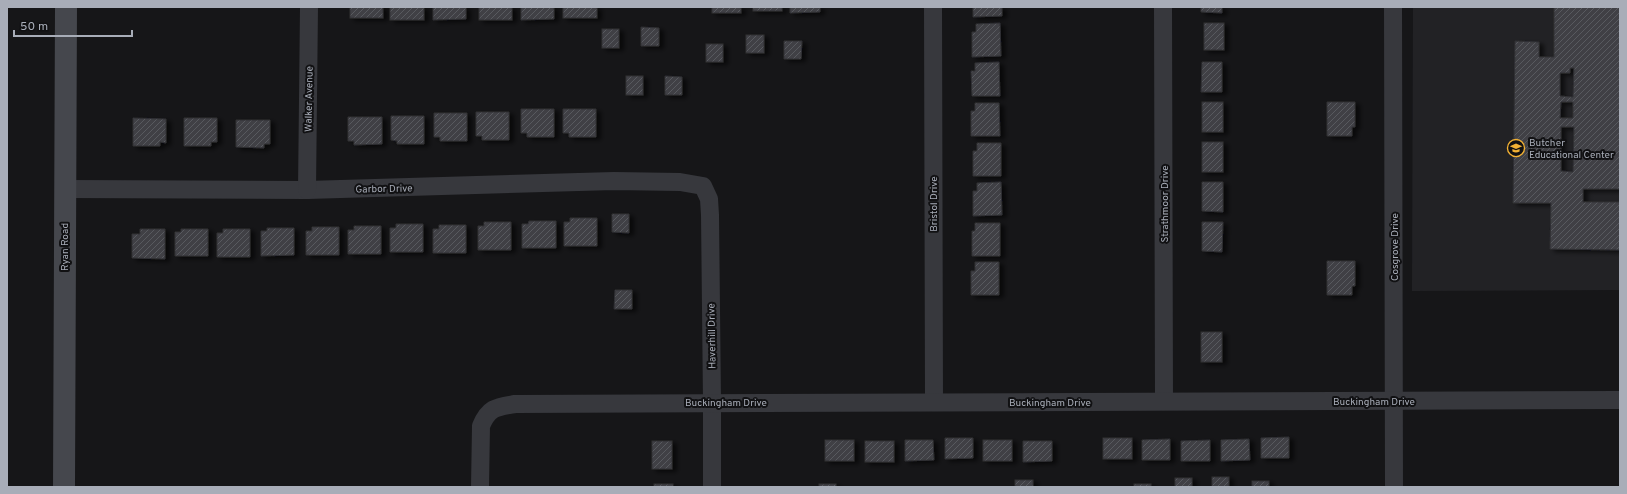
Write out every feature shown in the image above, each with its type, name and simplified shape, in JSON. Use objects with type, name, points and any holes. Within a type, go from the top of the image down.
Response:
[{"type":"main road","name":"Ryan Road","points":[[64,487],[66,7]]},
{"type":"street","name":"Walker Avenue","points":[[307,190],[309,7]]},
{"type":"street","name":"Bristol Drive","points":[[933,7],[934,402]]},
{"type":"street","name":"Strathmoor Drive","points":[[1163,7],[1164,401]]},
{"type":"street","name":"Cosgrove Drive","points":[[1393,7],[1394,487]]},
{"type":"street","name":"Garbor Drive","points":[[65,189],[307,190],[614,181],[680,182],[703,186]]},
{"type":"street","name":"Haverhill Drive","points":[[703,186],[709,199],[710,215],[712,487]]},
{"type":"street","name":"Buckingham Drive","points":[[480,487],[481,426],[484,418],[495,407],[514,404],[712,402],[1620,400]]},
{"type":"street","points":[[52,487],[64,487]]},
{"type":"shaded area","name":"Butcher Educational Center","points":[[1413,7],[1620,7],[1620,290],[1412,291]]},
{"type":"building","points":[[350,7],[383,7],[383,18],[350,18]]},
{"type":"building","points":[[390,7],[424,7],[424,20],[390,20]]},
{"type":"building","points":[[433,7],[466,7],[466,19],[433,20]]},
{"type":"building","points":[[479,7],[512,7],[512,20],[479,20]]},
{"type":"building","points":[[521,7],[554,7],[554,19],[521,20]]},
{"type":"building","points":[[563,7],[597,7],[597,18],[563,18]]},
{"type":"building","points":[[712,7],[741,7],[741,13],[712,13]]},
{"type":"building","points":[[753,7],[782,7],[782,11],[753,11]]},
{"type":"building","points":[[790,7],[820,7],[820,12],[790,13]]},
{"type":"building","points":[[973,7],[1002,7],[1002,16],[973,17]]},
{"type":"building","points":[[1201,7],[1222,7],[1222,13],[1201,12]]},
{"type":"building","points":[[1554,7],[1620,7],[1620,189],[1583,189],[1583,202],[1620,202],[1620,250],[1550,249],[1551,203],[1513,203],[1515,41],[1539,42],[1539,57],[1554,57]],"holes":[[[1570,68],[1574,68],[1573,97],[1560,96],[1560,73],[1570,73]],[[1561,102],[1573,102],[1573,118],[1560,118]],[[1561,127],[1574,127],[1573,172],[1561,171]]]},
{"type":"building","points":[[1000,23],[1001,56],[972,57],[972,32],[976,32],[976,24]]},
{"type":"building","points":[[1204,23],[1224,23],[1224,50],[1204,50]]},
{"type":"building","points":[[641,27],[659,28],[659,46],[641,46]]},
{"type":"building","points":[[602,29],[619,29],[619,48],[602,48]]},
{"type":"building","points":[[746,35],[764,35],[764,53],[746,53]]},
{"type":"building","points":[[784,41],[802,41],[801,59],[784,59]]},
{"type":"building","points":[[706,44],[723,44],[723,62],[706,62]]},
{"type":"building","points":[[999,62],[1000,96],[972,96],[971,71],[975,71],[975,63]]},
{"type":"building","points":[[1202,62],[1222,62],[1222,92],[1201,92]]},
{"type":"building","points":[[626,76],[643,76],[643,95],[626,95]]},
{"type":"building","points":[[665,76],[682,77],[682,95],[665,95]]},
{"type":"building","points":[[1202,102],[1223,102],[1223,132],[1202,132]]},
{"type":"building","points":[[1327,102],[1355,102],[1355,127],[1352,127],[1352,136],[1327,136]]},
{"type":"building","points":[[975,103],[999,103],[1000,136],[971,136],[971,111],[975,111]]},
{"type":"building","points":[[521,109],[554,109],[554,137],[527,137],[527,133],[521,133]]},
{"type":"building","points":[[563,109],[596,109],[596,137],[569,137],[569,133],[563,133]]},
{"type":"building","points":[[476,112],[509,112],[509,140],[482,140],[482,136],[476,136]]},
{"type":"building","points":[[434,113],[467,113],[467,141],[440,141],[440,137],[434,137]]},
{"type":"building","points":[[391,116],[424,116],[424,144],[397,144],[397,141],[391,140]]},
{"type":"building","points":[[348,117],[382,117],[382,144],[354,145],[354,141],[348,141]]},
{"type":"building","points":[[133,118],[166,119],[166,143],[160,142],[160,146],[133,146]]},
{"type":"building","points":[[184,118],[217,118],[217,142],[211,142],[211,146],[184,146]]},
{"type":"building","points":[[236,120],[270,120],[270,144],[264,144],[264,148],[236,147]]},
{"type":"building","points":[[1202,142],[1223,142],[1223,172],[1202,172]]},
{"type":"building","points":[[977,143],[1001,143],[1001,176],[973,176],[973,151],[977,151]]},
{"type":"building","points":[[1001,182],[1002,215],[973,216],[973,191],[977,191],[977,183]]},
{"type":"building","points":[[1202,182],[1223,182],[1223,212],[1202,211]]},
{"type":"building","points":[[612,214],[629,214],[629,233],[612,232]]},
{"type":"building","points":[[570,218],[597,218],[597,246],[564,246],[564,222],[570,222]]},
{"type":"building","points":[[529,221],[556,221],[556,248],[522,248],[522,224],[528,224]]},
{"type":"building","points":[[484,222],[511,222],[511,250],[478,250],[478,226],[484,226]]},
{"type":"building","points":[[1202,222],[1223,222],[1222,252],[1202,251]]},
{"type":"building","points":[[975,223],[1000,223],[1000,256],[972,256],[972,231],[975,231]]},
{"type":"building","points":[[396,224],[423,224],[423,252],[390,252],[390,228],[396,228]]},
{"type":"building","points":[[439,225],[466,225],[466,253],[433,253],[433,229],[439,229]]},
{"type":"building","points":[[354,226],[381,226],[381,254],[348,254],[348,230],[354,230]]},
{"type":"building","points":[[312,227],[339,227],[339,255],[306,255],[306,231],[312,231]]},
{"type":"building","points":[[267,228],[294,228],[294,255],[261,256],[261,231],[267,231]]},
{"type":"building","points":[[140,229],[165,229],[165,259],[132,258],[132,234],[140,234]]},
{"type":"building","points":[[181,229],[208,229],[208,256],[175,256],[175,232],[181,232]]},
{"type":"building","points":[[223,229],[250,229],[250,257],[217,257],[217,233],[223,233]]},
{"type":"building","points":[[1327,261],[1355,261],[1355,286],[1352,286],[1352,295],[1327,295]]},
{"type":"building","points":[[975,262],[999,262],[999,295],[971,295],[971,271],[975,271]]},
{"type":"building","points":[[615,290],[632,290],[632,309],[614,309]]},
{"type":"building","points":[[1201,332],[1222,332],[1222,362],[1201,362]]},
{"type":"building","points":[[1289,437],[1289,458],[1261,458],[1261,438]]},
{"type":"building","points":[[945,438],[973,438],[973,458],[945,459]]},
{"type":"building","points":[[1103,438],[1132,438],[1132,459],[1103,459]]},
{"type":"building","points":[[1170,439],[1170,460],[1142,460],[1142,440]]},
{"type":"building","points":[[1249,439],[1250,460],[1221,461],[1221,440]]},
{"type":"building","points":[[825,440],[854,440],[854,461],[825,461]]},
{"type":"building","points":[[905,440],[933,440],[934,460],[905,461]]},
{"type":"building","points":[[983,440],[1012,440],[1012,461],[983,461]]},
{"type":"building","points":[[1210,440],[1210,461],[1181,461],[1181,441]]},
{"type":"building","points":[[652,441],[672,441],[672,469],[652,469]]},
{"type":"building","points":[[865,441],[894,441],[894,462],[865,462]]},
{"type":"building","points":[[1023,441],[1052,441],[1052,461],[1023,462]]},
{"type":"building","points":[[1212,477],[1229,477],[1229,487],[1212,487]]},
{"type":"building","points":[[1175,478],[1192,478],[1192,487],[1175,487]]},
{"type":"building","points":[[1015,480],[1033,480],[1033,487],[1015,487]]},
{"type":"building","points":[[1252,481],[1269,481],[1269,487],[1252,487]]},
{"type":"building","points":[[654,484],[673,484],[673,487],[654,487]]},
{"type":"building","points":[[819,484],[836,484],[836,487],[819,487]]},
{"type":"building","points":[[1134,484],[1151,484],[1151,487],[1134,487]]},
{"type":"place","name":"Butcher Educational Center","points":[[1516,148]]}]
